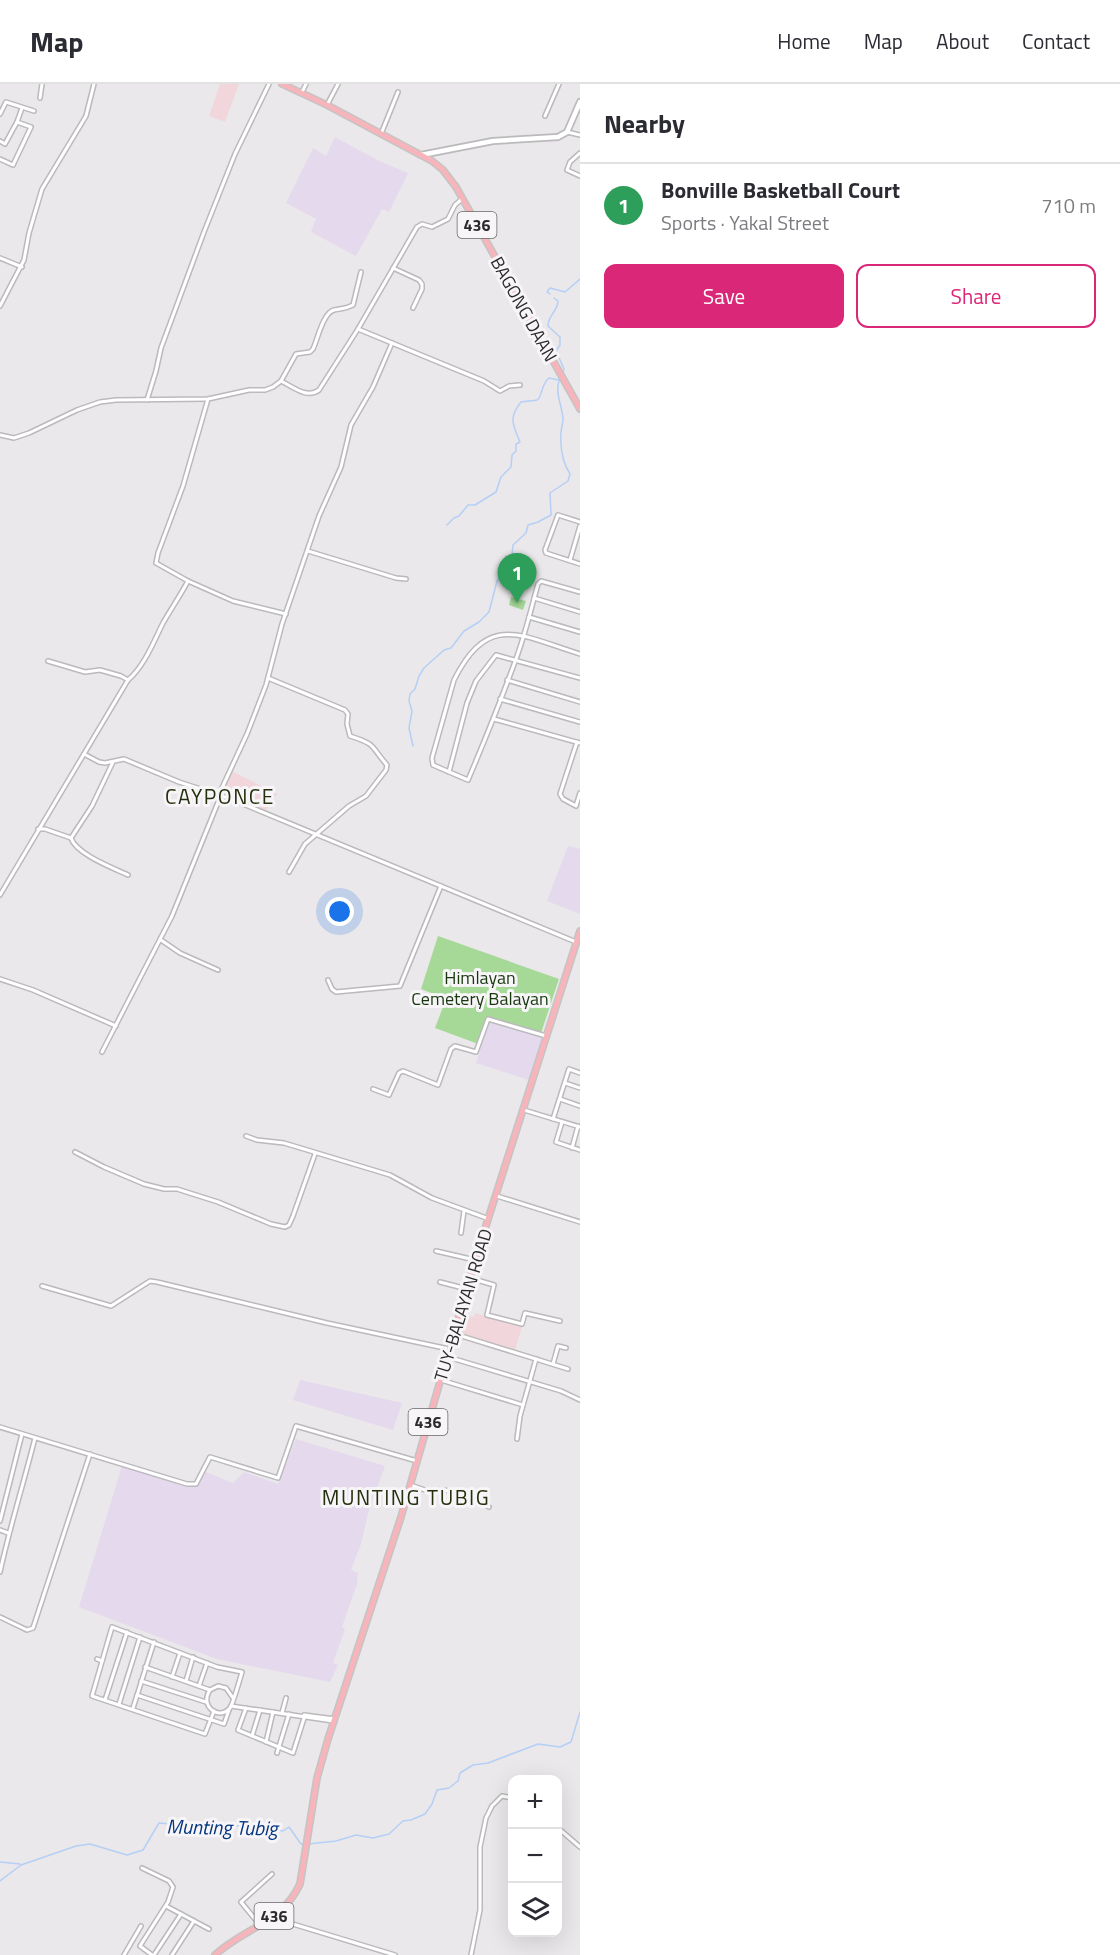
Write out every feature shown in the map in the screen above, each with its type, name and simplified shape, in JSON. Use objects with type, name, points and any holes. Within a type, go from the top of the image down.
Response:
[{"type":"main road","name":"436","points":[[282,84],[302,92],[421,155]]},
{"type":"main road","points":[[421,155],[493,141],[558,137],[567,132],[580,102]]},
{"type":"main road","name":"BAGONG DAAN","points":[[421,155],[443,170],[462,199],[580,409]]},
{"type":"main road","name":"TUY-BALAYAN ROAD","points":[[215,1955],[237,1938],[272,1918],[293,1898],[301,1880],[317,1778],[334,1720],[398,1528],[466,1289],[580,931]]},
{"type":"street","points":[[40,98],[42,84]]},
{"type":"street","points":[[0,306],[9,285],[22,267],[42,189],[86,116],[94,84]]},
{"type":"street","points":[[147,400],[161,348],[204,232],[235,154],[268,84]]},
{"type":"street","points":[[302,92],[306,84]]},
{"type":"street","points":[[327,105],[338,84]]},
{"type":"street","points":[[545,116],[559,84]]},
{"type":"street","points":[[381,134],[398,92]]},
{"type":"street","points":[[0,114],[6,102],[34,111]]},
{"type":"street","points":[[0,141],[5,144],[22,108]]},
{"type":"street","points":[[0,159],[13,165],[31,127],[17,122]]},
{"type":"street","points":[[567,132],[580,135]]},
{"type":"street","points":[[580,153],[570,162],[567,170],[580,176]]},
{"type":"street","points":[[281,381],[301,392],[317,392],[358,329],[417,226],[422,224],[432,227],[448,219],[454,205],[462,199]]},
{"type":"street","points":[[0,258],[22,267]]},
{"type":"street","points":[[393,268],[419,280],[422,284],[413,308]]},
{"type":"street","points":[[0,435],[14,438],[100,402],[208,399],[273,387],[281,381],[296,354],[310,352],[314,349],[327,314],[332,310],[344,309],[353,305],[361,272]]},
{"type":"street","points":[[358,329],[484,381],[500,391],[509,386],[520,385]]},
{"type":"street","points":[[102,1052],[172,916],[221,795],[221,790],[247,734],[268,678],[285,614],[319,516],[341,467],[351,425],[373,387],[392,343]]},
{"type":"street","points":[[208,399],[183,486],[156,558],[158,565],[188,581],[240,603],[285,614]]},
{"type":"street","points":[[570,560],[580,524],[558,515],[544,550],[546,553],[580,564]]},
{"type":"street","points":[[308,551],[406,579]]},
{"type":"street","points":[[0,895],[128,680],[137,672],[154,644],[162,625],[188,581]]},
{"type":"street","points":[[580,592],[542,581],[538,584],[529,617],[523,637],[516,659],[468,780],[433,765],[432,758],[448,697],[460,668],[487,637],[508,633],[523,637],[580,654]]},
{"type":"street","points":[[534,598],[580,612]]},
{"type":"street","points":[[529,617],[580,632]]},
{"type":"street","points":[[449,772],[467,703],[476,681],[496,655],[580,678]]},
{"type":"street","points":[[48,661],[85,672],[100,670],[128,680]]},
{"type":"street","points":[[268,678],[345,710],[348,714],[347,724],[350,736],[362,738],[375,747],[387,765],[386,770],[366,796],[349,806],[305,844],[289,872]]},
{"type":"street","points":[[507,680],[580,702]]},
{"type":"street","points":[[500,699],[580,723]]},
{"type":"street","points":[[494,719],[578,743],[560,794],[563,799],[576,806],[580,793]]},
{"type":"street","points":[[84,754],[99,762],[124,759],[179,782],[221,795],[576,942]]},
{"type":"street","points":[[71,838],[92,806],[112,762]]},
{"type":"street","points":[[38,829],[45,829],[71,838]]},
{"type":"street","points":[[71,838],[72,843],[91,857],[128,875]]},
{"type":"street","points":[[328,980],[336,992],[400,986],[441,886]]},
{"type":"street","points":[[161,940],[180,953],[218,970]]},
{"type":"street","points":[[0,979],[33,990],[116,1026]]},
{"type":"street","points":[[373,1089],[389,1095],[399,1073],[403,1071],[438,1085],[451,1049],[455,1046],[476,1052],[488,1019],[546,1036]]},
{"type":"street","points":[[553,1119],[569,1069],[580,1072]]},
{"type":"street","points":[[565,1083],[580,1088]]},
{"type":"street","points":[[560,1099],[580,1106]]},
{"type":"street","points":[[523,1110],[579,1127],[572,1148]]},
{"type":"street","points":[[562,1122],[556,1142],[580,1150]]},
{"type":"street","points":[[246,1137],[276,1141],[390,1175],[432,1198],[489,1220]]},
{"type":"street","points":[[75,1152],[137,1181],[184,1192],[285,1227],[289,1225],[294,1216],[315,1154]]},
{"type":"street","points":[[497,1196],[580,1222]]},
{"type":"street","points":[[461,1233],[464,1211]]},
{"type":"street","points":[[436,1251],[475,1260]]},
{"type":"street","points":[[470,1278],[494,1285],[487,1315],[522,1324],[525,1313],[560,1322]]},
{"type":"street","points":[[42,1286],[111,1306],[150,1281],[157,1282],[327,1323],[449,1349]]},
{"type":"street","points":[[440,1282],[466,1289]]},
{"type":"street","points":[[454,1334],[568,1369]]},
{"type":"street","points":[[553,1364],[558,1346],[566,1348]]},
{"type":"street","points":[[447,1357],[561,1391],[580,1400]]},
{"type":"street","points":[[517,1438],[523,1405],[536,1359]]},
{"type":"street","points":[[440,1380],[523,1405]]},
{"type":"street","points":[[0,1427],[187,1484],[196,1484],[210,1456],[278,1478],[296,1426],[417,1461]]},
{"type":"street","points":[[0,1521],[22,1434]]},
{"type":"street","points":[[0,1572],[8,1533],[35,1438]]},
{"type":"street","points":[[0,1617],[27,1630],[33,1628],[90,1454]]},
{"type":"street","points":[[410,1485],[428,1491],[445,1490],[489,1507]]},
{"type":"street","points":[[0,1530],[8,1533]]},
{"type":"street","points":[[137,1695],[211,1720],[224,1724],[243,1672],[207,1663],[112,1627],[92,1696],[205,1734],[211,1720],[214,1711]]},
{"type":"street","points":[[105,1700],[127,1632]]},
{"type":"street","points":[[119,1704],[140,1637]]},
{"type":"street","points":[[133,1708],[153,1642]]},
{"type":"street","points":[[172,1677],[180,1652]]},
{"type":"street","points":[[186,1681],[194,1658]]},
{"type":"street","points":[[96,1659],[102,1661]]},
{"type":"street","points":[[199,1686],[207,1663]]},
{"type":"street","points":[[145,1667],[210,1690]]},
{"type":"street","points":[[141,1681],[206,1702],[214,1711],[220,1713],[230,1707],[334,1720]]},
{"type":"street","points":[[206,1702],[210,1690],[218,1686],[226,1688],[232,1698]]},
{"type":"street","points":[[282,1713],[286,1698]]},
{"type":"street","points":[[246,1708],[238,1730],[293,1754],[304,1716]]},
{"type":"street","points":[[252,1736],[260,1710]]},
{"type":"street","points":[[266,1742],[273,1712]]},
{"type":"street","points":[[278,1753],[289,1714]]},
{"type":"street","points":[[471,1955],[480,1910],[478,1854],[483,1829],[492,1806],[502,1796],[508,1797]]},
{"type":"street","points":[[559,1829],[580,1847]]},
{"type":"street","points":[[142,1868],[172,1883],[172,1895],[140,1946],[153,1955],[181,1914]]},
{"type":"street","points":[[241,1902],[272,1874]]},
{"type":"street","points":[[237,1896],[260,1925]]},
{"type":"street","points":[[166,1906],[209,1929]]},
{"type":"street","points":[[272,1918],[395,1955]]},
{"type":"street","points":[[172,1955],[194,1921]]},
{"type":"street","points":[[124,1955],[141,1926]]},
{"type":"shaded area","points":[[220,84],[239,84],[225,122],[209,116]]},
{"type":"shaded area","points":[[335,137],[377,160],[408,173],[389,212],[382,209],[356,256],[311,232],[316,219],[286,203],[313,148],[326,156]]},
{"type":"shaded area","points":[[232,771],[277,794],[265,812],[222,794]]},
{"type":"shaded area","points":[[568,846],[580,849],[580,914],[547,901]]},
{"type":"shaded area","points":[[489,1020],[543,1037],[529,1080],[476,1063]]},
{"type":"shaded area","points":[[475,1313],[522,1327],[515,1350],[459,1335],[465,1315],[474,1317]]},
{"type":"shaded area","points":[[300,1380],[402,1403],[393,1430],[293,1400]]},
{"type":"shaded area","points":[[296,1439],[385,1466],[351,1570],[358,1573],[357,1584],[342,1627],[345,1629],[333,1663],[338,1665],[330,1682],[217,1659],[79,1607],[122,1466],[186,1486],[199,1484],[206,1472],[233,1483],[244,1472],[278,1484]]},
{"type":"green space","points":[[511,597],[526,601],[523,610],[509,605]]},
{"type":"green space","name":"Himlayan Cemetery Balayan","points":[[438,936],[559,979],[540,1036],[489,1021],[481,1045],[435,1028],[446,999],[421,989]]},
{"type":"waterway","points":[[550,294],[547,292],[550,288],[565,292],[580,279]]},
{"type":"waterway","points":[[554,298],[558,304],[548,326],[560,337],[560,345],[556,351],[564,369],[562,374]]},
{"type":"waterway","points":[[447,525],[468,505],[475,505],[496,492],[501,477],[511,467],[516,444],[520,442],[513,422],[514,413],[521,402],[539,399],[544,384],[549,378],[559,380]]},
{"type":"waterway","points":[[413,746],[409,728],[412,711],[409,701],[419,676],[424,668],[444,650],[451,648],[464,631],[479,622],[489,612],[497,581],[507,568],[513,545],[526,533],[528,525],[551,515],[550,493],[568,481],[570,474],[563,460],[561,444],[563,419],[558,394],[560,378]]},
{"type":"waterway","name":"Munting Tubig","points":[[308,1844],[336,1841],[356,1835],[373,1838],[389,1834],[403,1821],[425,1814],[437,1790],[449,1788],[458,1781],[460,1773],[473,1765],[488,1763],[538,1744],[560,1747],[571,1742],[580,1712]]},
{"type":"waterway","name":"Munting Tubig","points":[[0,1881],[21,1865],[76,1846],[90,1844],[127,1855],[143,1850],[159,1823],[213,1828],[247,1825],[283,1831],[289,1827],[303,1844]]},
{"type":"waterway","points":[[0,1862],[20,1864]]},
{"type":"place","name":"Bonville Basketball Court","points":[[517,603]]},
{"type":"district","name":"CAYPONCE","points":[[220,796]]},
{"type":"district","name":"MUNTING TUBIG","points":[[406,1497]]}]
